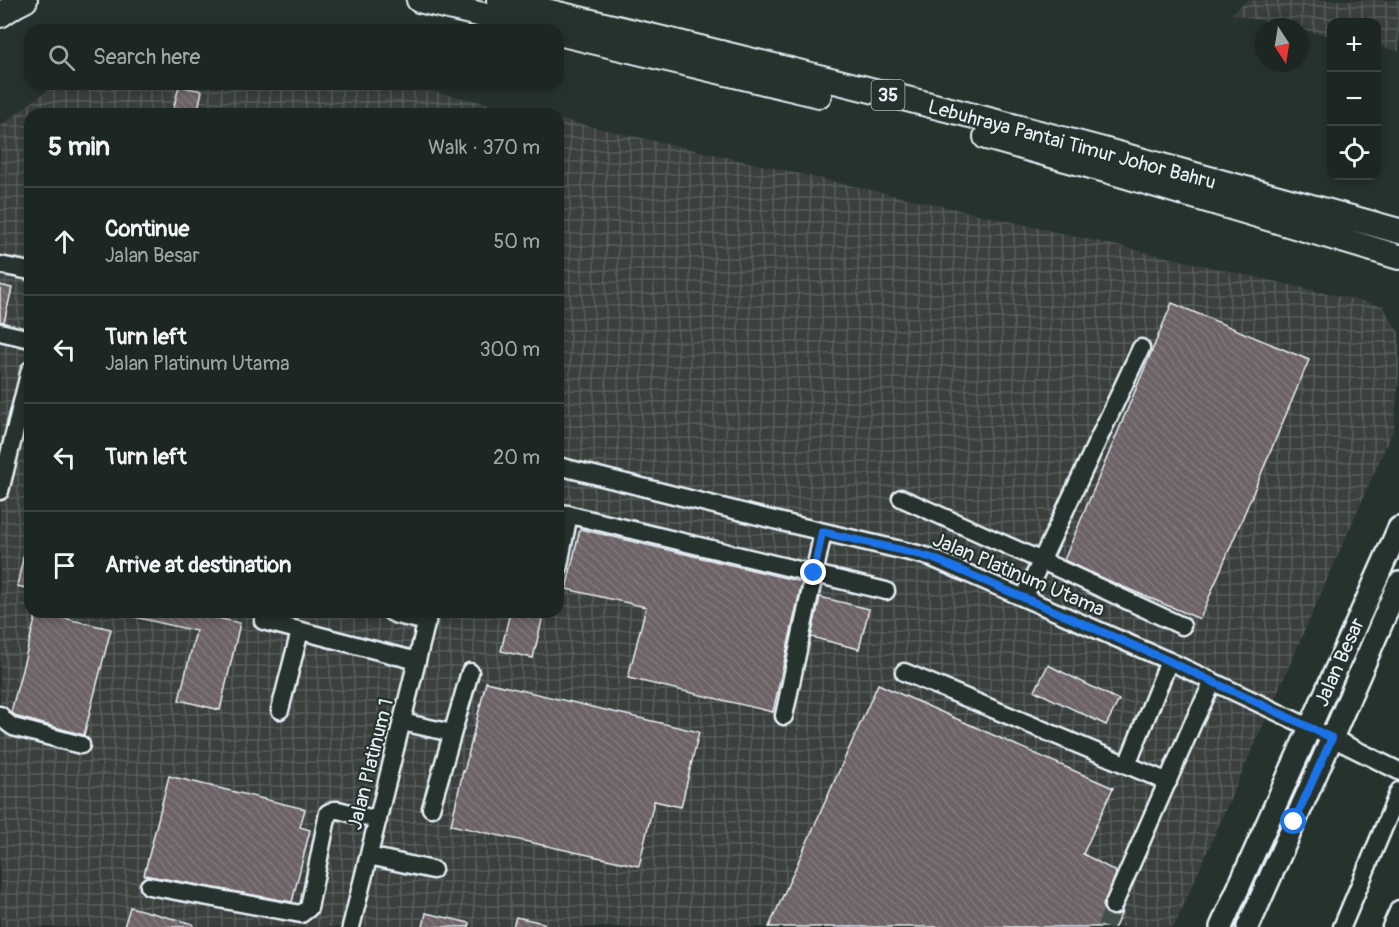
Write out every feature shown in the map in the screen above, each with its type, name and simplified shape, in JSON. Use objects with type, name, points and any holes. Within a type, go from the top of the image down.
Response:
[{"type":"highway","points":[[0,15],[25,0]]},
{"type":"highway","points":[[419,0],[521,24]]},
{"type":"highway","name":"Lebuhraya Pantai Timur Johor Bahru","points":[[499,0],[1057,138],[1399,231]]},
{"type":"highway","name":"Lebuhraya Pantai Timur Johor Bahru","points":[[564,34],[980,135],[1399,257]]},
{"type":"main road","name":"Jalan Besar","points":[[1221,927],[1399,528]]},
{"type":"main road","name":"Jalan Besar","points":[[1248,927],[1399,583]]},
{"type":"street","points":[[0,265],[24,270]]},
{"type":"street","points":[[0,332],[24,338]]},
{"type":"street","points":[[1024,598],[1141,348]]},
{"type":"street","points":[[0,492],[24,394]]},
{"type":"street","name":"Jalan Platinum Utama","points":[[564,468],[932,558],[1169,661],[1399,771]]},
{"type":"street","points":[[901,498],[1182,626]]},
{"type":"street","points":[[564,513],[886,591]]},
{"type":"street","points":[[784,716],[822,532]]},
{"type":"street","name":"Jalan Platinum 1","points":[[351,927],[428,618]]},
{"type":"street","points":[[263,621],[417,661]]},
{"type":"street","points":[[280,710],[300,631]]},
{"type":"street","points":[[1127,765],[1169,661]]},
{"type":"street","points":[[431,808],[470,672]]},
{"type":"street","points":[[904,672],[1167,782]]},
{"type":"street","points":[[1113,906],[1213,682]]},
{"type":"street","points":[[0,715],[13,727],[81,745]]},
{"type":"street","points":[[402,722],[452,733]]},
{"type":"street","points":[[1342,927],[1399,791]]},
{"type":"street","points":[[149,886],[301,914],[309,908],[328,813],[338,810],[378,820]]},
{"type":"street","points":[[369,856],[433,870]]},
{"type":"street","points":[[1391,927],[1399,909]]},
{"type":"shaded area","points":[[1248,0],[1399,0],[1399,51],[1381,47],[1381,18],[1327,18],[1327,35],[1309,31],[1309,18],[1255,19],[1231,14]]},
{"type":"shaded area","points":[[48,90],[428,90],[507,108],[24,108]]},
{"type":"shaded area","points":[[24,108],[24,618],[564,618],[564,120],[1383,306],[1399,333],[1399,374],[1394,428],[1174,927],[0,927],[0,126]]},
{"type":"building","points":[[178,90],[202,91],[198,108],[174,108]]},
{"type":"building","points":[[0,285],[12,288],[4,322],[0,321]]},
{"type":"building","points":[[1172,303],[1309,360],[1200,619],[1064,560]]},
{"type":"building","points":[[580,529],[802,582],[773,712],[628,678],[646,607],[566,589]]},
{"type":"building","points":[[24,554],[24,588],[17,586]]},
{"type":"building","points":[[820,597],[869,609],[859,649],[811,637]]},
{"type":"building","points":[[35,618],[63,618],[111,629],[84,735],[18,717],[11,712]]},
{"type":"building","points":[[139,618],[217,618],[240,623],[220,710],[179,700],[196,631]]},
{"type":"building","points":[[509,618],[543,618],[533,658],[501,651]]},
{"type":"building","points":[[1048,665],[1119,700],[1106,725],[1035,691]]},
{"type":"building","points":[[486,682],[699,732],[681,807],[654,801],[639,866],[451,825]]},
{"type":"building","points":[[878,684],[1113,788],[1083,854],[1115,871],[1116,874],[1103,907],[1104,912],[1109,916],[1122,912],[1115,927],[769,927]]},
{"type":"building","points":[[169,776],[305,809],[300,827],[310,830],[292,902],[144,875]]},
{"type":"building","points":[[130,907],[193,924],[193,927],[124,927]]},
{"type":"building","points":[[426,913],[470,923],[469,927],[423,927]]},
{"type":"building","points":[[516,917],[544,923],[544,927],[513,927]]},
{"type":"tunnel","points":[[1105,927],[1113,906]]},
{"type":"route","points":[[814,573],[822,532],[932,558],[1169,661],[1332,738],[1294,822]]}]
